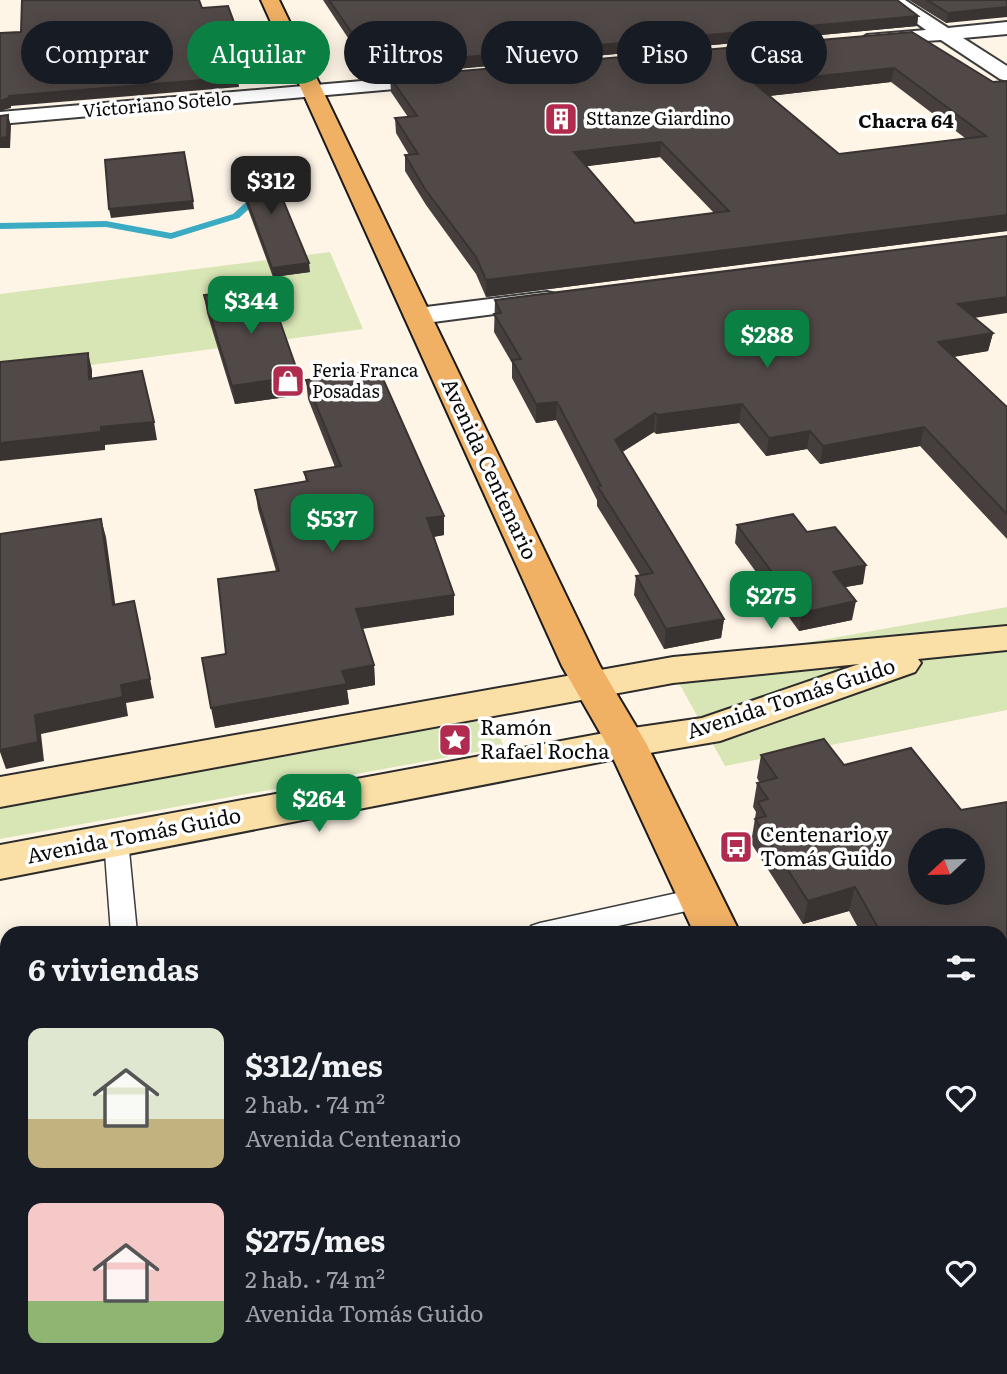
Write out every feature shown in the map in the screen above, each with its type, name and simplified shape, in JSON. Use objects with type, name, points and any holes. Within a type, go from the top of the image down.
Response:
[{"type":"main road","name":"Avenida Centenario","points":[[270,0],[590,684],[626,743],[708,915]]},
{"type":"main road","name":"Avenida Tomás Guido","points":[[0,792],[673,670],[1007,638]]},
{"type":"main road","name":"Avenida Tomás Guido","points":[[0,862],[626,743],[706,731],[960,642]]},
{"type":"street","points":[[893,0],[1007,75]]},
{"type":"street","points":[[849,43],[1007,29]]},
{"type":"street","name":"Victoriano Sotelo","points":[[0,118],[399,84]]},
{"type":"street","points":[[418,316],[568,297]]},
{"type":"lane","points":[[117,840],[123,926]]},
{"type":"lane","points":[[605,926],[708,915]]},
{"type":"green space","points":[[330,252],[363,329],[0,377],[0,294]]},
{"type":"green space","points":[[1007,607],[1007,710],[725,766],[670,667]]},
{"type":"green space","points":[[492,717],[504,747],[0,839],[0,806]]},
{"type":"building","points":[[22,0],[199,0],[202,8],[228,6],[234,21],[187,21],[187,81],[173,82],[173,21],[21,21]]},
{"type":"building","points":[[329,0],[897,0],[918,16],[827,24],[827,21],[726,21],[726,33],[712,35],[712,21],[617,21],[617,43],[603,45],[603,21],[481,21],[481,56],[467,57],[467,21],[344,22]]},
{"type":"building","points":[[927,0],[1007,0],[1007,7],[948,13]]},
{"type":"building","points":[[21,32],[21,84],[154,84],[9,96],[0,101],[0,33]]},
{"type":"building","points":[[912,32],[993,82],[1007,81],[1007,215],[486,280],[476,257],[425,189],[405,155],[418,154],[395,118],[417,116],[395,84],[467,84],[467,70],[481,69],[481,84],[603,84],[603,59],[617,57],[617,84],[712,84],[712,49],[726,48],[726,84],[755,84],[839,154],[986,136],[894,68],[827,75],[827,39]],"holes":[[[661,142],[729,211],[635,223],[574,152]]]},
{"type":"building","points":[[8,115],[7,137],[0,138],[0,116]]},
{"type":"building","points":[[184,152],[193,201],[109,209],[105,160]]},
{"type":"building","points":[[266,159],[309,263],[272,268],[236,170]]},
{"type":"building","points":[[1007,236],[1007,297],[958,304],[993,333],[938,342],[1007,407],[1007,514],[924,427],[823,446],[810,431],[769,438],[742,404],[657,415],[655,413],[615,440],[724,619],[666,629],[636,576],[653,573],[598,487],[601,486],[557,402],[536,404],[512,360],[521,359],[494,314],[501,313],[495,300]]},
{"type":"building","points":[[268,287],[299,376],[232,386],[204,295]]},
{"type":"building","points":[[88,353],[89,379],[142,371],[154,422],[101,427],[101,432],[0,443],[0,362]]},
{"type":"building","points":[[379,370],[444,516],[427,518],[454,595],[356,609],[374,665],[342,671],[347,684],[211,708],[202,658],[226,654],[218,579],[279,571],[255,490],[308,481],[304,472],[341,466],[306,380]]},
{"type":"building","points":[[793,514],[807,532],[835,527],[866,565],[833,572],[856,601],[802,613],[737,525]]},
{"type":"building","points":[[101,519],[113,605],[134,601],[150,679],[121,685],[123,697],[35,715],[38,742],[0,750],[0,534]]},
{"type":"building","points":[[824,739],[844,765],[911,748],[961,810],[1007,802],[1007,926],[877,926],[855,887],[808,901],[755,819],[766,816],[758,802],[768,799],[757,783],[777,778],[761,755]]},
{"type":"waterway","points":[[0,226],[106,224],[171,236],[236,216],[269,186],[285,162]]},
{"type":"place","name":"Sttanze Giardino","points":[[561,119]]},
{"type":"place","name":"Feria Franca Posadas","points":[[288,381]]},
{"type":"place","name":"Ramón Rafael Rocha","points":[[455,740]]},
{"type":"place","name":"Centenario y Tomás Guido","points":[[736,847]]},
{"type":"district","name":"Chacra 64","points":[[906,121]]}]
